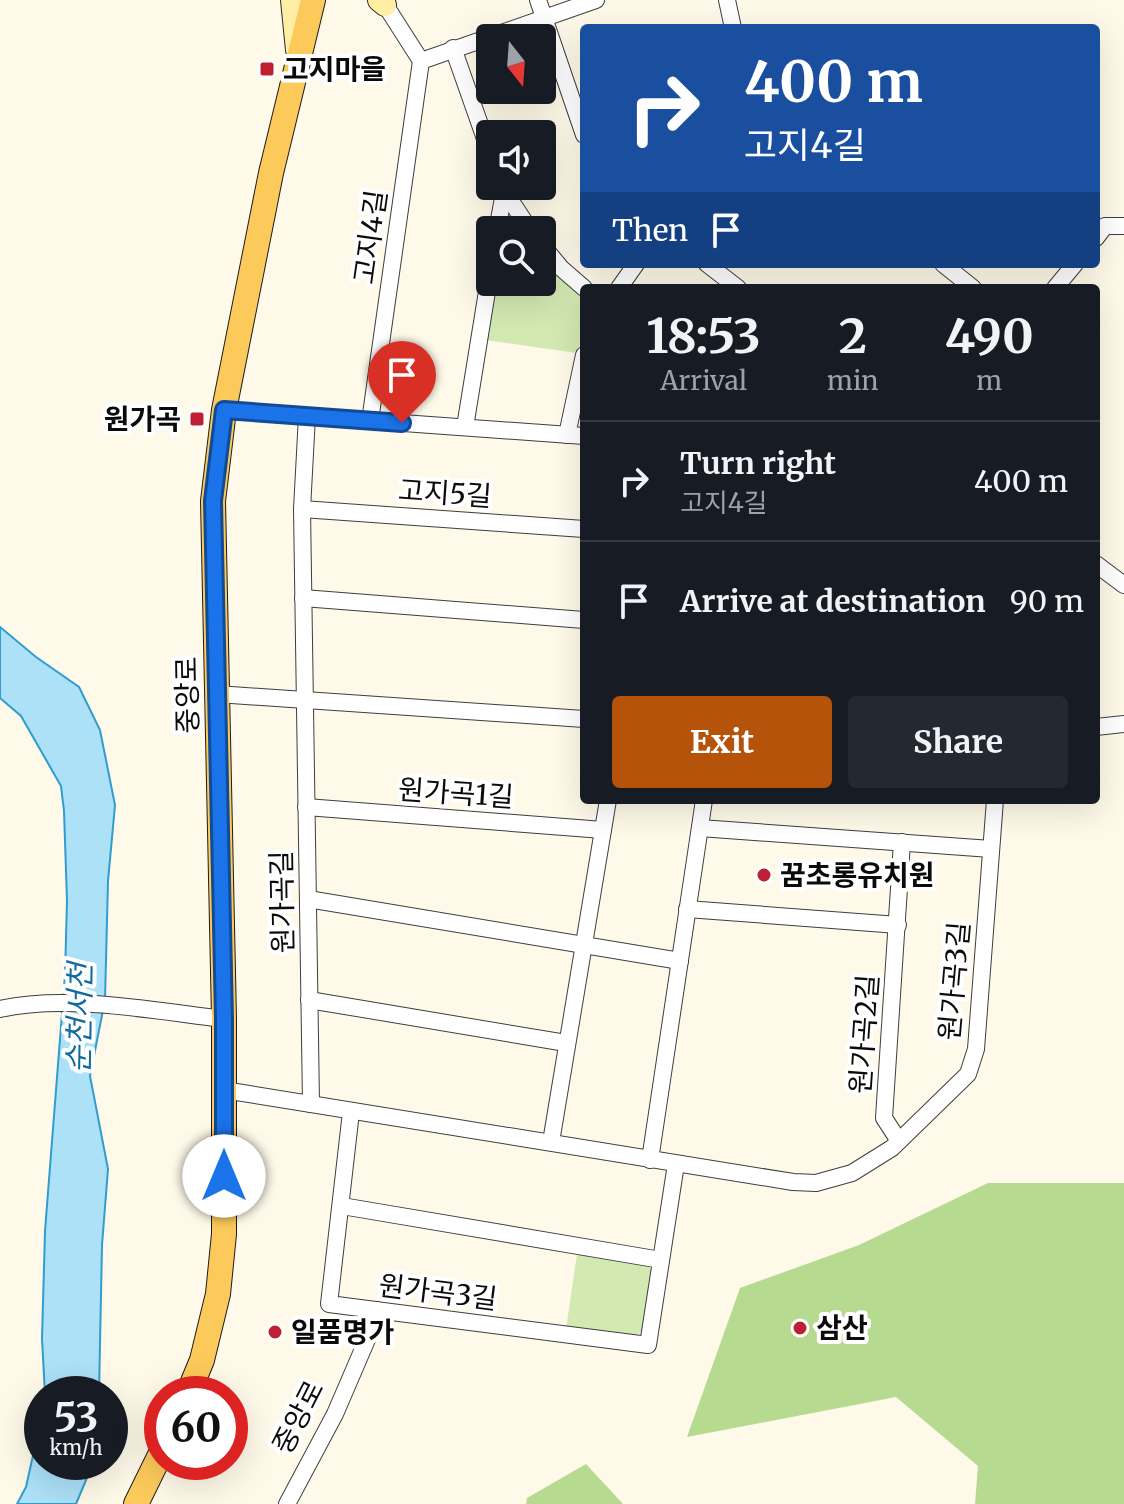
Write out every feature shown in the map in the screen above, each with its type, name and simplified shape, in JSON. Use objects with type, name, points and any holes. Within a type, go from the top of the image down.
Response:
[{"type":"main road","name":"중앙로","points":[[195,1376],[218,1294],[224,1234],[224,1019],[213,501],[224,410],[297,57],[313,0]]},
{"type":"main road","points":[[136,1504],[148,1480]]},
{"type":"street","points":[[292,0],[297,57]]},
{"type":"street","points":[[297,57],[321,0]]},
{"type":"street","points":[[538,0],[580,123]]},
{"type":"street","points":[[543,17],[548,0]]},
{"type":"street","points":[[382,2],[421,61],[596,0]]},
{"type":"street","points":[[727,0],[732,24]]},
{"type":"street","points":[[453,48],[478,120]]},
{"type":"street","name":"고지4길","points":[[370,421],[421,61]]},
{"type":"street","points":[[1101,232],[1124,226]]},
{"type":"street","points":[[556,262],[580,285]]},
{"type":"street","points":[[712,268],[733,284]]},
{"type":"street","points":[[948,268],[968,284]]},
{"type":"street","points":[[1058,284],[1072,268]]},
{"type":"street","points":[[465,427],[486,296]]},
{"type":"street","points":[[224,410],[576,435],[580,395]]},
{"type":"street","points":[[304,700],[302,509],[307,416]]},
{"type":"street","name":"고지5길","points":[[302,509],[580,529]]},
{"type":"street","points":[[1100,567],[1124,585]]},
{"type":"street","points":[[303,598],[580,620]]},
{"type":"street","points":[[217,694],[580,719]]},
{"type":"street","name":"원가곡길","points":[[304,700],[311,1104]]},
{"type":"street","points":[[1100,727],[1124,724]]},
{"type":"street","points":[[551,1142],[607,804]]},
{"type":"street","points":[[650,1160],[703,804]]},
{"type":"street","name":"원가곡3길","points":[[224,1090],[793,1182],[816,1183],[852,1173],[899,1141],[968,1074],[976,1049],[995,804]]},
{"type":"street","name":"원가곡1길","points":[[306,807],[603,830]]},
{"type":"street","points":[[700,828],[991,849]]},
{"type":"street","name":"원가곡2길","points":[[899,1141],[884,1118],[902,842]]},
{"type":"street","points":[[308,899],[680,961]]},
{"type":"street","points":[[687,909],[898,925]]},
{"type":"street","points":[[309,1000],[566,1043]]},
{"type":"street","points":[[0,1009],[33,1002],[224,1019]]},
{"type":"street","name":"원가곡3길","points":[[351,1112],[329,1304],[648,1345],[676,1164]]},
{"type":"street","points":[[342,1206],[661,1260]]},
{"type":"street","name":"중앙로","points":[[287,1504],[335,1414],[377,1310]]},
{"type":"green space","points":[[556,264],[580,288],[580,344],[577,353],[485,340],[491,296],[556,296]]},
{"type":"green space","points":[[988,1183],[1124,1183],[1124,1504],[975,1504],[978,1466],[896,1397],[687,1437],[740,1288],[859,1245]]},
{"type":"green space","points":[[577,1254],[646,1263],[652,1271],[642,1332],[631,1338],[566,1329]]},
{"type":"green space","points":[[586,1464],[623,1504],[526,1504],[527,1498]]},
{"type":"water","name":"순천서천","points":[[0,627],[79,687],[100,730],[115,805],[108,881],[105,1000],[90,1076],[108,1169],[102,1245],[99,1376],[44,1376],[45,1231],[65,975],[67,901],[64,811],[61,786],[21,716],[0,698]]},
{"type":"water","points":[[28,1480],[86,1480],[76,1504],[17,1504]]},
{"type":"place","name":"고지마을","points":[[267,69]]},
{"type":"place","name":"원가곡","points":[[197,419]]},
{"type":"place","name":"꿈초롱유치원","points":[[764,875]]},
{"type":"place","name":"삼산","points":[[800,1328]]},
{"type":"place","name":"일품명가","points":[[275,1332]]},
{"type":"route","points":[[224,1176],[224,1019],[213,501],[224,410],[402,423]]}]
